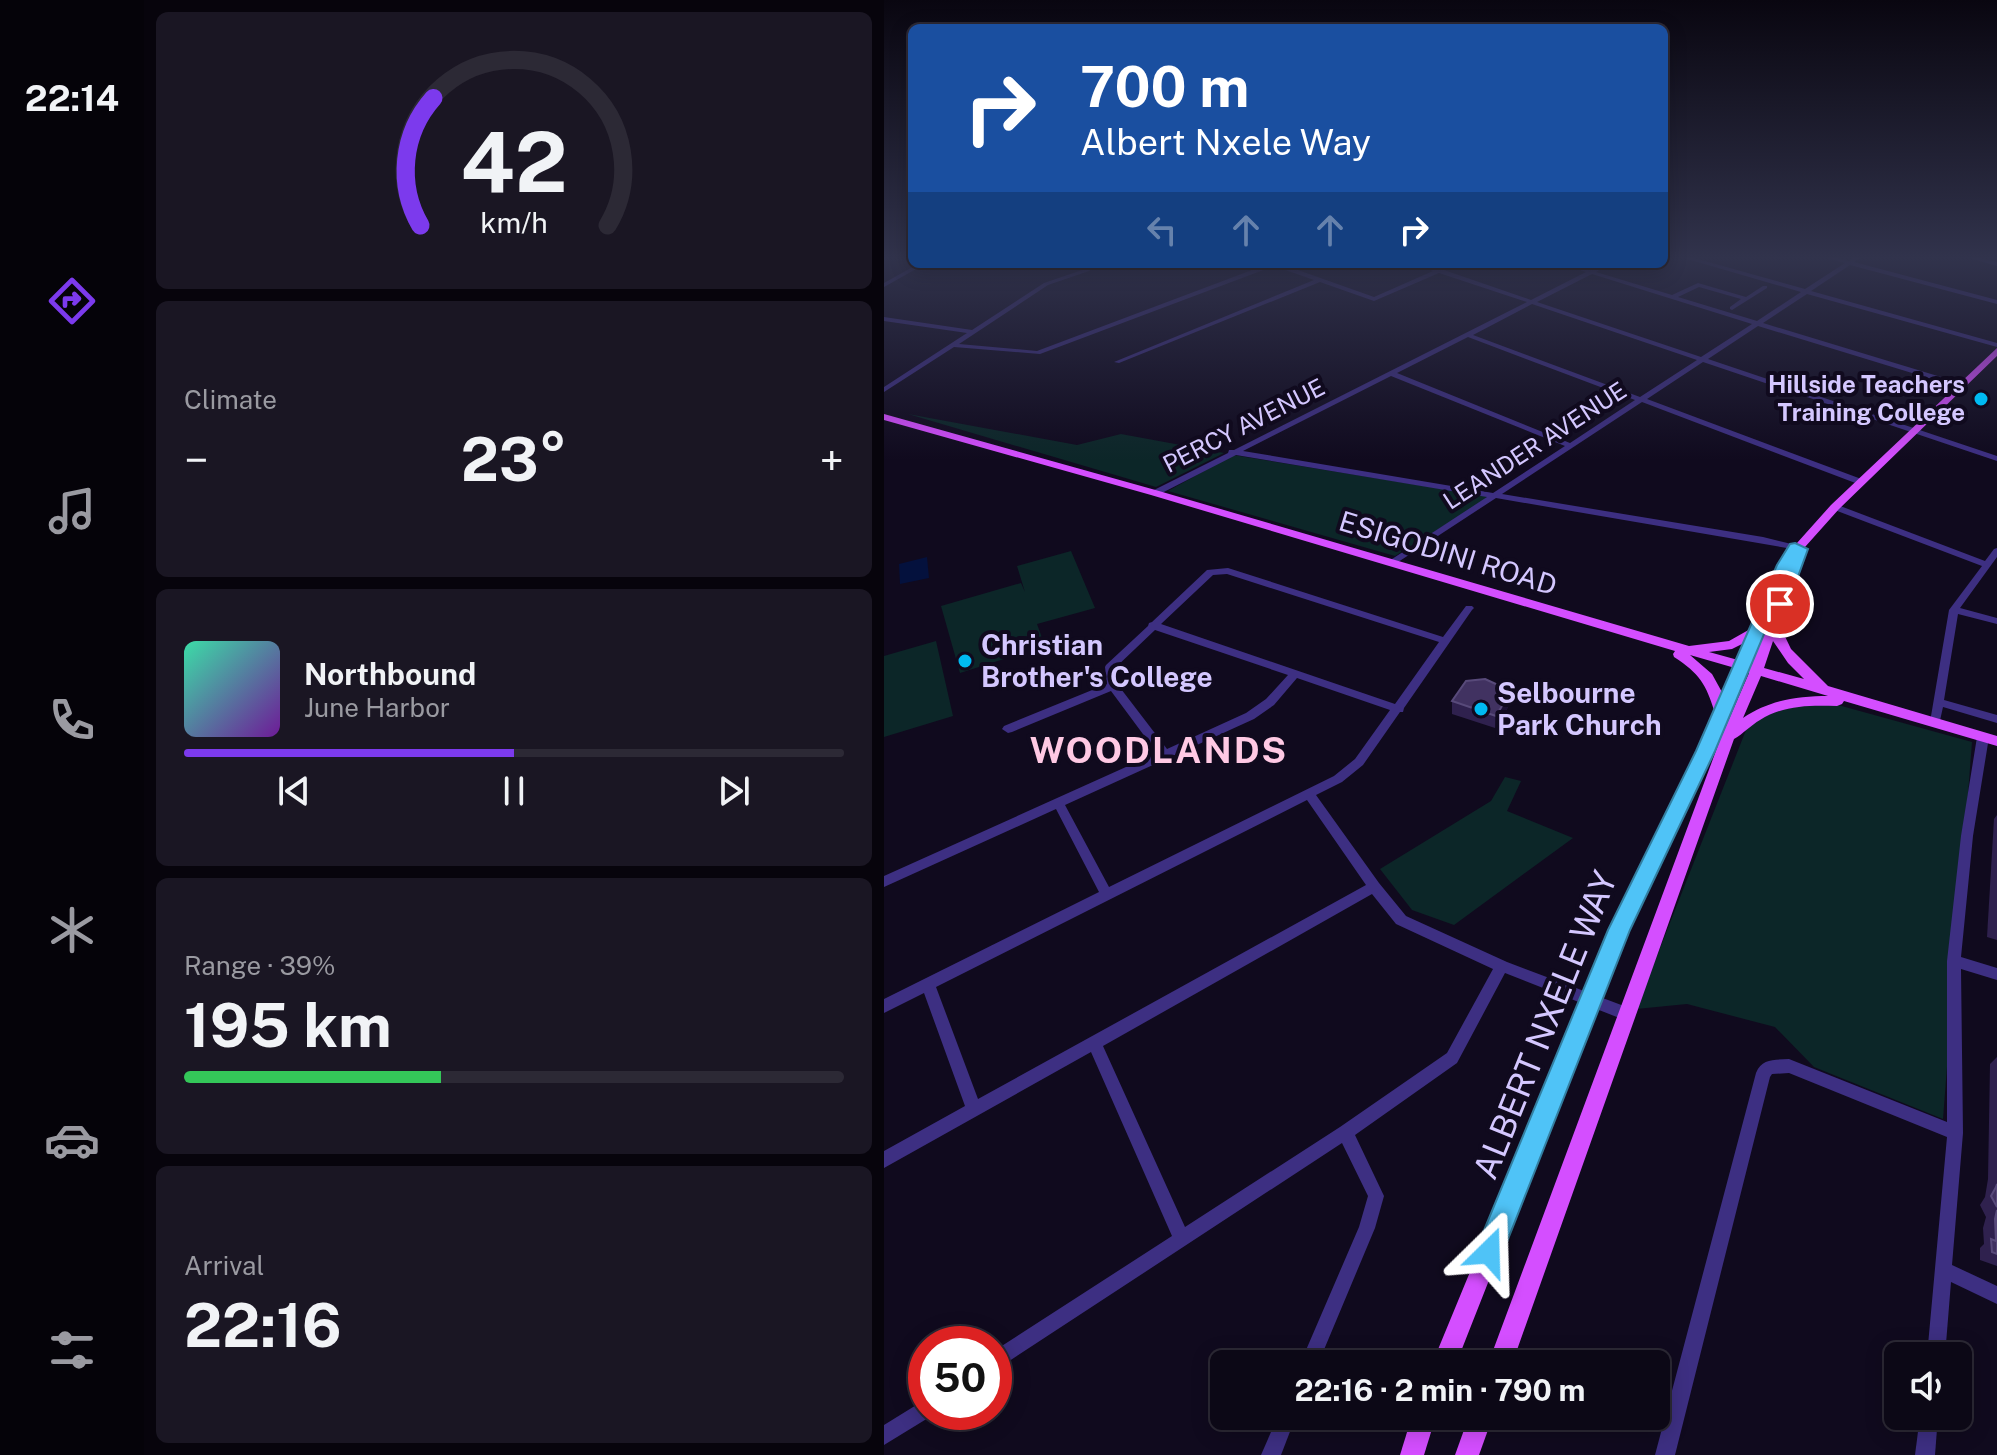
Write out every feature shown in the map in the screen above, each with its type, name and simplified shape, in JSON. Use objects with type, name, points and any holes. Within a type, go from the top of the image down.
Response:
[{"type":"main road","name":"ALBERT NXELE WAY","points":[[1505,1350],[1727,740],[1757,630],[1799,547],[1835,507],[1916,431],[1997,348]]},
{"type":"main road","name":"ESIGODINI ROAD","points":[[884,417],[1155,493],[1990,739]]},
{"type":"main road","name":"ALBERT NXELE WAY","points":[[1450,1350],[1650,862],[1692,779],[1721,712],[1773,624],[1799,547]]},
{"type":"main road","points":[[1773,624],[1779,643],[1791,662],[1828,693]]},
{"type":"main road","points":[[1680,650],[1732,645],[1757,630]]},
{"type":"main road","points":[[1663,645],[1707,674],[1718,692],[1721,712]]},
{"type":"main road","points":[[1727,740],[1748,719],[1778,705],[1803,701],[1861,702]]},
{"type":"main road","points":[[1412,1455],[1420,1430]]},
{"type":"main road","points":[[1467,1455],[1476,1430]]},
{"type":"street","points":[[918,324],[973,332]]},
{"type":"street","points":[[884,390],[985,324]]},
{"type":"street","points":[[953,345],[1034,354],[1114,324]]},
{"type":"street","points":[[1117,362],[1211,324]]},
{"type":"street","name":"PERCY AVENUE","points":[[1155,493],[1490,324]]},
{"type":"street","points":[[1598,324],[1997,459]]},
{"type":"street","points":[[1757,324],[1961,386]]},
{"type":"street","name":"LEANDER AVENUE","points":[[1392,563],[1757,324]]},
{"type":"street","points":[[1915,324],[1997,348]]},
{"type":"street","points":[[1468,335],[1861,482]]},
{"type":"street","points":[[1392,374],[1571,446]]},
{"type":"street","points":[[1232,452],[1799,547]]},
{"type":"street","points":[[1835,507],[1986,564]]},
{"type":"street","points":[[1935,722],[1954,610],[1997,551]]},
{"type":"street","points":[[1164,754],[1113,686],[1110,667],[1207,573],[1221,570],[1446,641]]},
{"type":"street","points":[[884,1006],[1338,779],[1359,762],[1469,608]]},
{"type":"street","points":[[1954,610],[1997,621]]},
{"type":"street","points":[[1152,625],[1399,709]]},
{"type":"street","points":[[884,882],[1250,716],[1270,702],[1294,675]]},
{"type":"street","points":[[1008,729],[1113,686]]},
{"type":"street","points":[[1939,702],[1997,719]]},
{"type":"street","points":[[1938,1342],[1946,1271],[1955,1133],[1954,961],[1967,836],[1990,739]]},
{"type":"street","points":[[1309,794],[1401,920],[1502,966],[1627,1014]]},
{"type":"street","points":[[1059,804],[1106,894]]},
{"type":"street","points":[[884,1160],[1374,887]]},
{"type":"street","points":[[1954,961],[1997,974]]},
{"type":"street","points":[[1012,1350],[1345,1132],[1456,1054],[1502,966]]},
{"type":"street","points":[[928,985],[974,1109]]},
{"type":"street","points":[[1095,1045],[1181,1237]]},
{"type":"street","points":[[1665,1455],[1763,1073],[1768,1067],[1789,1066],[1955,1133]]},
{"type":"street","points":[[1315,1350],[1367,1228],[1376,1196],[1345,1132]]},
{"type":"street","points":[[1946,1271],[1997,1295]]},
{"type":"street","points":[[884,1436],[908,1420]]},
{"type":"street","points":[[1271,1455],[1281,1430]]},
{"type":"street","points":[[1925,1455],[1928,1430]]},
{"type":"green space","points":[[908,414],[1077,445],[1121,434],[1224,453],[1156,487]]},
{"type":"green space","points":[[1233,455],[1486,496],[1487,499],[1395,556],[1168,491]]},
{"type":"green space","points":[[1071,551],[1095,608],[1037,624],[1045,646],[960,673],[941,606],[1021,583],[1025,592],[1017,566]]},
{"type":"green space","points":[[936,641],[953,716],[884,737],[884,656]]},
{"type":"green space","points":[[1806,704],[1838,705],[1972,742],[1943,1119],[1814,1067],[1775,1027],[1687,1004],[1636,1009],[1746,730],[1760,716]]},
{"type":"green space","points":[[1505,777],[1521,781],[1507,811],[1573,838],[1454,925],[1412,910],[1380,869],[1491,801]]},
{"type":"shaded area","points":[[927,557],[929,578],[900,584],[899,564]]},
{"type":"building","points":[[1485,679],[1511,691],[1496,716],[1452,701],[1466,681]]},
{"type":"building","points":[[1997,1184],[1997,1207],[1991,1196]]},
{"type":"building","points":[[1997,1210],[1997,1254],[1992,1252],[1991,1239],[1996,1241]]},
{"type":"place","name":"Hillside Teachers Training College","points":[[1981,399]]},
{"type":"place","name":"Christian Brother's College","points":[[965,661]]},
{"type":"place","name":"Selbourne Park Church","points":[[1481,709]]},
{"type":"district","name":"WOODLANDS","points":[[1159,750]]},
{"type":"route","points":[[1489,1252],[1619,930],[1706,751],[1785,565],[1795,548],[1801,549],[1780,604]]}]
